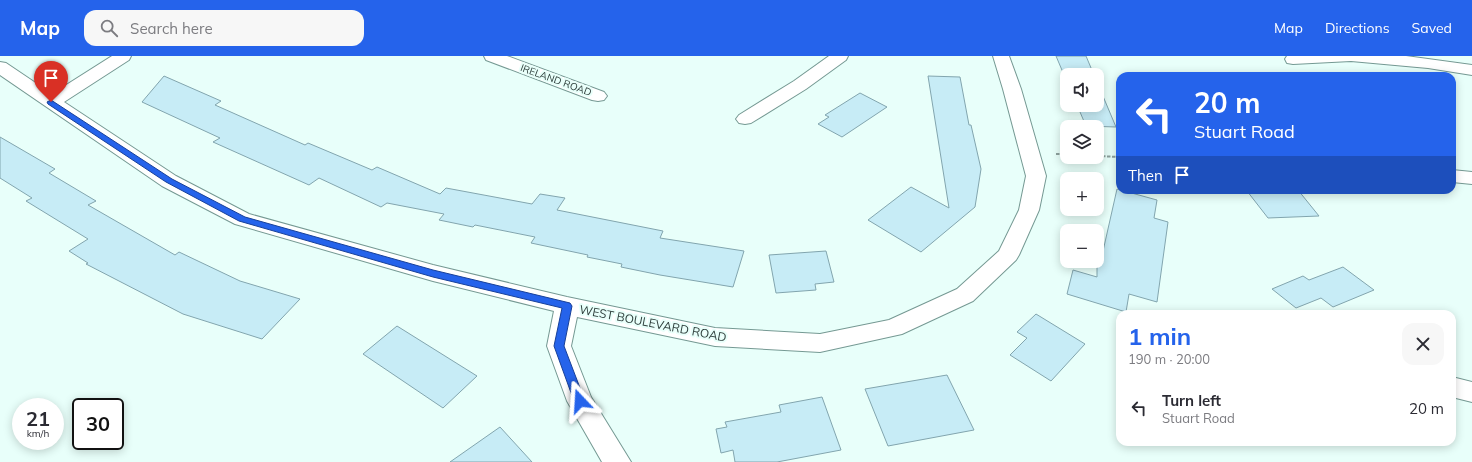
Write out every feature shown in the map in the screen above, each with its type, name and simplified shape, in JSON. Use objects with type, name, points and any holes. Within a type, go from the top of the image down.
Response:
[{"type":"street","points":[[51,102],[123,56]]},
{"type":"street","name":"IRELAND ROAD","points":[[492,56],[598,96]]},
{"type":"street","points":[[745,119],[800,85],[840,56]]},
{"type":"street","name":"WEST BOULEVARD ROAD","points":[[0,67],[169,181],[242,219],[433,274],[567,306],[716,337],[820,343],[894,328],[965,296],[1008,255],[1029,210],[1036,176],[1001,56]]},
{"type":"street","points":[[1293,59],[1351,56],[1472,70]]},
{"type":"street","points":[[1467,56],[1472,67]]},
{"type":"street","points":[[1456,176],[1472,178]]},
{"type":"street","points":[[567,306],[559,346],[580,401],[617,462]]},
{"type":"street","points":[[1456,388],[1472,392]]},
{"type":"path","points":[[1104,156],[1116,157]]},
{"type":"building","points":[[1056,56],[1086,56],[1091,68],[1061,68]]},
{"type":"building","points":[[164,76],[221,101],[215,105],[305,145],[308,143],[372,170],[377,167],[440,194],[446,188],[532,204],[540,194],[565,198],[557,210],[663,231],[660,238],[744,251],[733,287],[621,267],[622,264],[531,243],[535,237],[475,225],[473,227],[439,220],[444,214],[387,203],[381,207],[319,178],[309,185],[213,142],[220,138],[142,102]]},
{"type":"building","points":[[928,76],[960,77],[969,125],[971,125],[981,169],[975,207],[921,252],[868,220],[911,187],[949,208]]},
{"type":"building","points":[[860,93],[887,107],[842,137],[818,124],[829,117],[825,115]]},
{"type":"building","points":[[1104,99],[1116,127],[1104,127],[1104,120],[1083,120],[1080,112],[1104,112]]},
{"type":"building","points":[[0,137],[55,169],[49,173],[96,201],[88,205],[175,255],[179,252],[240,281],[300,299],[262,339],[183,314],[86,264],[88,263],[69,251],[88,239],[26,201],[32,198],[0,178]]},
{"type":"building","points":[[1116,193],[1135,194],[1157,200],[1154,218],[1168,222],[1157,302],[1129,294],[1126,310],[1119,310],[1067,294],[1073,270],[1097,277],[1097,268],[1104,268],[1104,247]]},
{"type":"building","points":[[1249,194],[1301,194],[1319,216],[1268,218]]},
{"type":"building","points":[[826,251],[834,282],[815,284],[816,290],[776,293],[769,255]]},
{"type":"building","points":[[1343,267],[1374,290],[1333,307],[1321,298],[1296,308],[1272,289],[1303,276],[1309,280]]},
{"type":"building","points":[[1036,314],[1085,344],[1051,381],[1010,355],[1027,338],[1017,332]]},
{"type":"building","points":[[397,326],[477,376],[443,408],[363,354]]},
{"type":"building","points":[[947,375],[974,430],[888,446],[865,389]]},
{"type":"building","points":[[822,397],[841,450],[777,462],[735,462],[733,450],[721,453],[716,429],[727,427],[725,422],[781,412],[779,405]]},
{"type":"building","points":[[500,427],[532,462],[450,462]]},
{"type":"route","points":[[51,102],[169,181],[242,219],[433,274],[567,306],[559,346],[580,401]]}]
